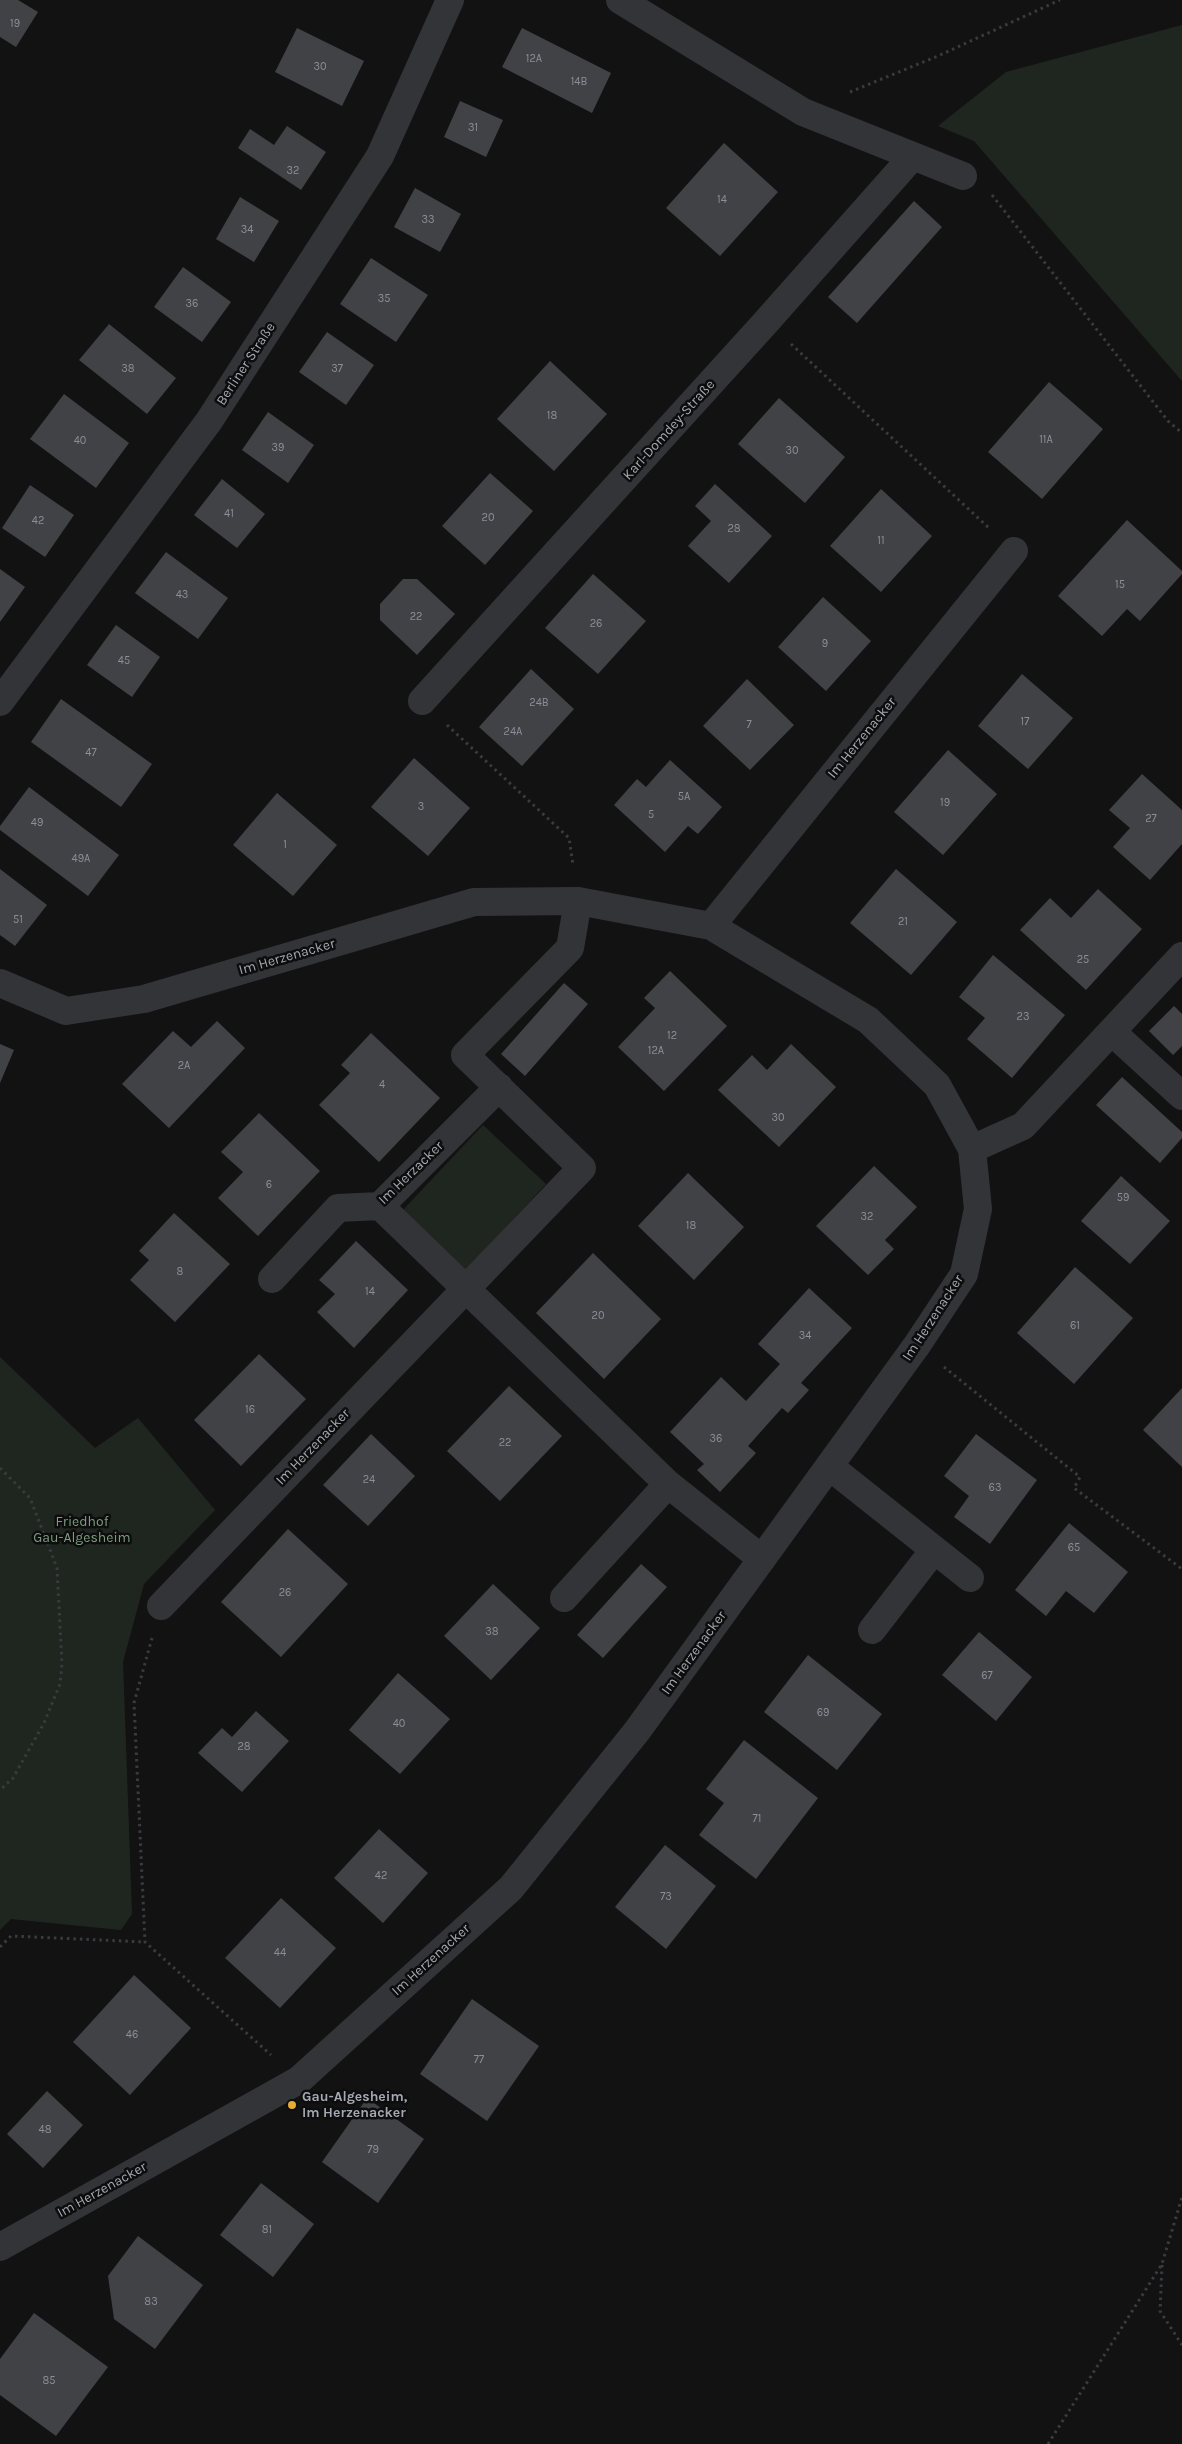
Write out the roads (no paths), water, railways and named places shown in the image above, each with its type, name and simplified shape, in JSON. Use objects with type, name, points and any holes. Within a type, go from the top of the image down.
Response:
[{"type":"street","name":"Berliner Straße","points":[[0,702],[208,421],[380,156],[450,0]]},
{"type":"street","points":[[620,0],[802,112],[963,176]]},
{"type":"street","name":"Karl-Domdey-Straße","points":[[422,701],[766,322],[912,156]]},
{"type":"street","name":"Im Herzenacker","points":[[711,926],[1014,551]]},
{"type":"street","name":"Im Herzenacker","points":[[161,1606],[582,1168],[465,1055],[570,948],[578,901]]},
{"type":"street","name":"Im Herzenacker","points":[[0,983],[66,1011],[144,999],[474,902],[578,901],[711,926],[868,1020],[937,1085],[972,1149],[978,1209],[964,1274],[917,1345],[637,1731],[511,1888],[299,2080],[0,2247]]},
{"type":"street","points":[[972,1149],[1023,1126],[1113,1033],[1182,956]]},
{"type":"street","points":[[1113,1033],[1182,1096]]},
{"type":"street","name":"Im Herzacker","points":[[272,1279],[338,1208],[380,1206],[499,1087]]},
{"type":"street","points":[[380,1206],[668,1484],[762,1559]]},
{"type":"street","points":[[829,1466],[970,1578]]},
{"type":"street","points":[[564,1598],[668,1484]]},
{"type":"street","points":[[872,1630],[934,1550]]},
{"type":"place","name":"Gau-Algesheim, Im Herzenacker","points":[[292,2105]]},
{"type":"park label","name":"Friedhof Gau-Algesheim","points":[[82,1530]]}]
